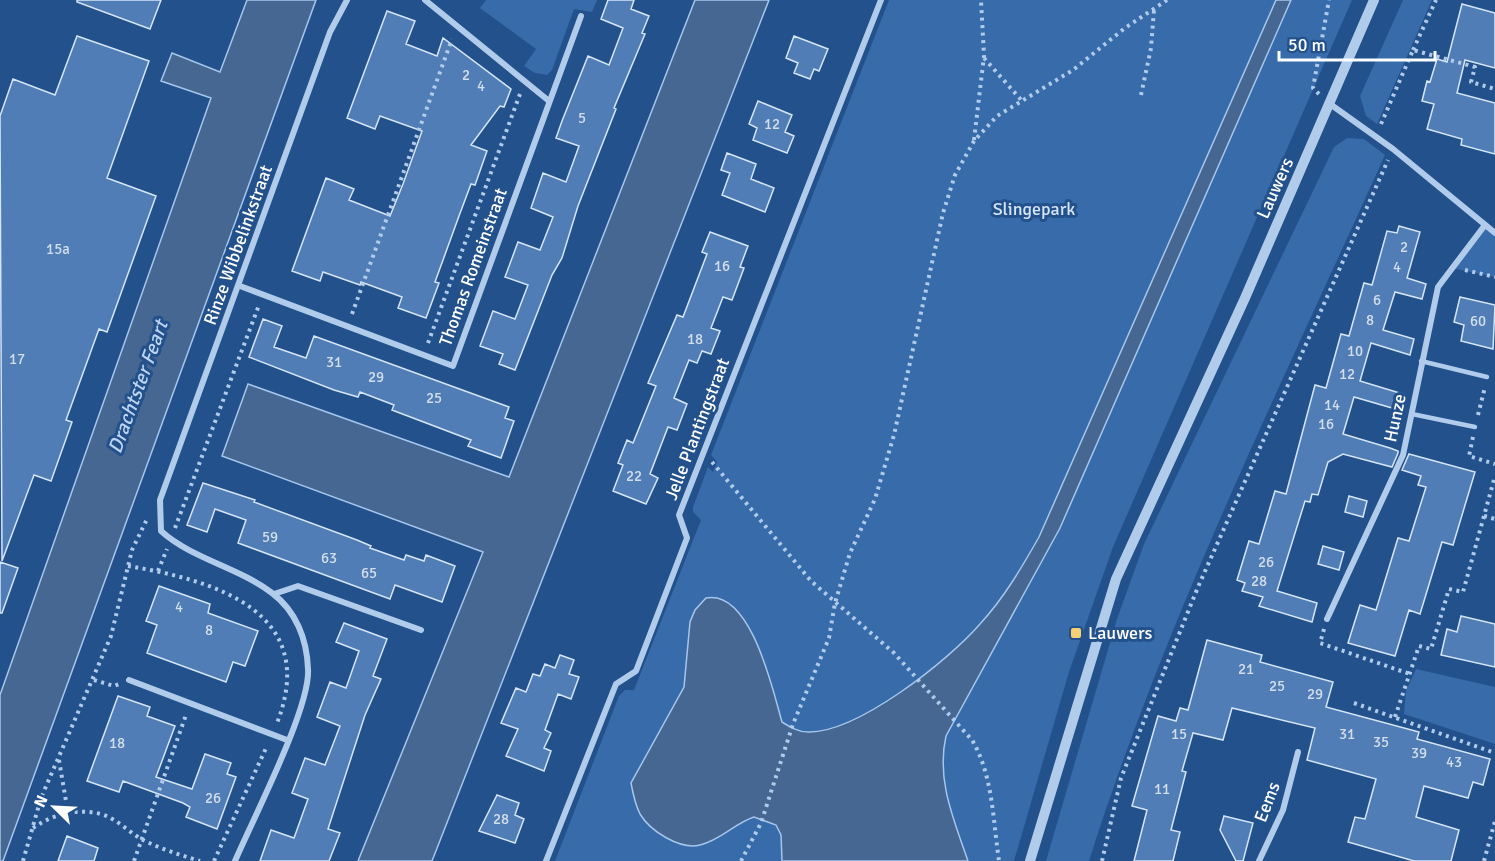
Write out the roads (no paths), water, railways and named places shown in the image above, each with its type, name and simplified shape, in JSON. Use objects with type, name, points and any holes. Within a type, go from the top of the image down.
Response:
[{"type":"street","name":"Rinze Wibbelinkstraat","points":[[274,594],[237,570],[171,540],[161,531],[160,500],[330,32],[347,0]]},
{"type":"street","points":[[425,0],[549,101]]},
{"type":"street","name":"Jelle Plantingstraat","points":[[546,861],[616,684],[636,671],[687,538],[680,515],[880,0]]},
{"type":"street","name":"Lauwers","points":[[1030,861],[1116,579],[1330,104],[1374,0]]},
{"type":"street","name":"Thomas Romeinstraat","points":[[240,285],[453,366],[581,16]]},
{"type":"street","points":[[1330,104],[1394,149],[1495,233]]},
{"type":"street","name":"Hunze","points":[[1327,619],[1403,455],[1438,287],[1485,225]]},
{"type":"street","points":[[235,861],[300,708],[309,670],[301,625],[274,594],[298,586],[421,630]]},
{"type":"street","points":[[129,680],[287,740]]},
{"type":"street","name":"Eems","points":[[1259,861],[1283,810],[1298,752]]},
{"type":"lane","points":[[1421,361],[1487,377]]},
{"type":"lane","points":[[1412,414],[1475,427]]},
{"type":"water","name":"Drachtster Feart","points":[[247,0],[316,0],[3,861],[0,861],[0,695],[211,98],[161,81],[172,53],[220,72]]},
{"type":"water","points":[[695,0],[769,0],[432,861],[358,861],[483,552],[222,456],[248,384],[509,477]]},
{"type":"water","points":[[1276,0],[1291,0],[1060,528],[946,736],[943,752],[945,784],[952,815],[968,861],[782,861],[781,835],[776,825],[754,817],[708,843],[700,845],[684,845],[658,833],[640,814],[631,783],[684,687],[690,622],[695,610],[706,598],[722,599],[736,609],[758,645],[782,722],[797,730],[808,732],[828,729],[851,721],[900,692],[947,657],[997,604],[1039,537]]},
{"type":"place","name":"Lauwers","points":[[1076,633]]},
{"type":"park label","name":"Slingepark","points":[[1034,209]]}]
